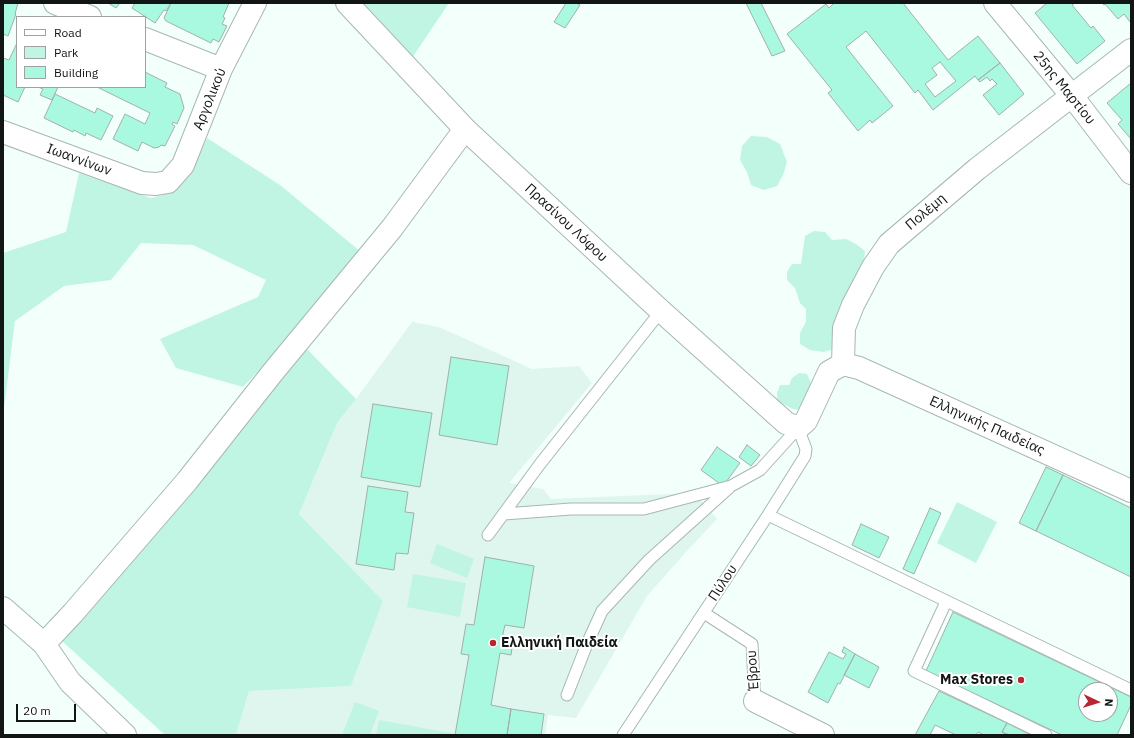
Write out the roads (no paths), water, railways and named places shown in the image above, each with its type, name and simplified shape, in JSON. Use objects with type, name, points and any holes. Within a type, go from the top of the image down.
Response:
[{"type":"street","points":[[55,3],[88,16]]},
{"type":"street","name":"Αργολικού","points":[[156,184],[168,182],[183,165],[221,69],[255,3]]},
{"type":"street","name":"Πρασίνου Λόφου","points":[[347,3],[466,129],[661,311],[786,423],[798,428]]},
{"type":"street","name":"25ης Μαρτίου","points":[[995,3],[1072,96],[1131,173]]},
{"type":"street","points":[[146,39],[221,69]]},
{"type":"street","name":"Πολέμη","points":[[843,364],[844,328],[853,305],[872,267],[889,244],[977,169],[1131,50]]},
{"type":"street","points":[[44,644],[73,613],[187,481],[272,372],[392,228],[466,129]]},
{"type":"street","name":"Ιωαννίνων","points":[[3,132],[142,183],[156,184]]},
{"type":"street","points":[[798,428],[806,421],[829,372],[843,364]]},
{"type":"street","name":"Ελληνικής Παιδείας","points":[[843,364],[859,368],[1131,491]]},
{"type":"street","points":[[3,608],[44,644],[70,682],[125,735]]},
{"type":"street","name":"Έβρου","points":[[755,701],[823,735]]},
{"type":"lane","points":[[488,535],[540,464],[661,311]]},
{"type":"lane","points":[[567,695],[602,610],[649,560],[731,486],[760,470],[798,428]]},
{"type":"lane","name":"Πύλου","points":[[622,735],[704,613],[805,456],[806,449],[798,428]]},
{"type":"lane","points":[[504,514],[571,509],[644,509],[731,486]]},
{"type":"lane","points":[[768,515],[1131,690]]},
{"type":"lane","points":[[946,602],[914,671],[1046,735]]},
{"type":"lane","name":"Έβρου","points":[[704,613],[752,644],[755,701]]},
{"type":"place","name":"Ελληνική Παιδεία","points":[[493,643]]},
{"type":"place","name":"Max Stores","points":[[1021,680]]}]
